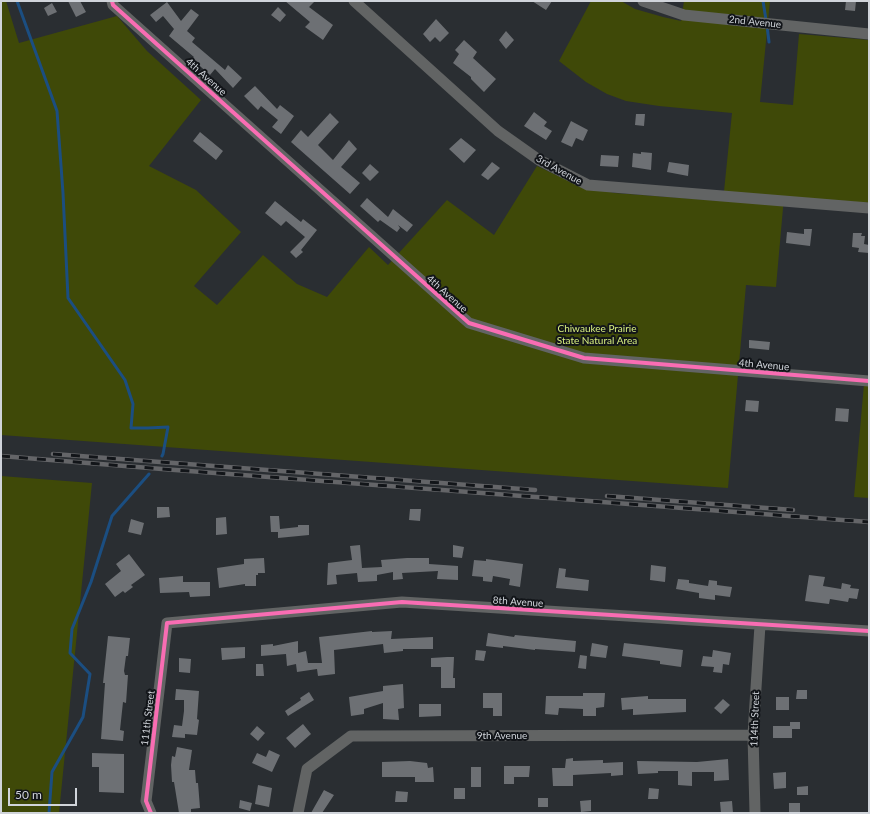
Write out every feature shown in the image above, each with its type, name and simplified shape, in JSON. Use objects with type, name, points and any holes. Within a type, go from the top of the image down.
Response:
[{"type":"street","name":"3rd Avenue","points":[[354,1],[498,131],[539,160],[588,185],[869,208]]},
{"type":"street","name":"2nd Avenue","points":[[643,1],[684,15],[869,34]]},
{"type":"street","name":"4th Avenue","points":[[113,3],[469,323],[584,358],[869,381]]},
{"type":"street","name":"8th Avenue","points":[[167,623],[402,602],[869,632]]},
{"type":"street","name":"111th Street","points":[[151,813],[146,801],[167,623]]},
{"type":"street","name":"114th Street","points":[[755,813],[753,735],[760,625]]},
{"type":"street","name":"9th Avenue","points":[[298,813],[307,769],[351,736],[753,735]]},
{"type":"green space","name":"Chiwaukee Prairie State Natural Area","points":[[1,1],[6,1],[19,43],[117,16],[147,51],[201,100],[149,166],[196,190],[241,232],[194,286],[217,305],[263,255],[297,284],[327,297],[369,247],[388,265],[447,200],[494,235],[537,166],[571,182],[614,193],[723,201],[732,113],[659,106],[626,101],[607,94],[586,82],[559,61],[591,1],[621,1],[635,9],[681,21],[684,1],[770,1],[760,102],[793,105],[799,34],[869,40],[869,203],[784,197],[776,287],[746,285],[728,488],[1,435]]},
{"type":"green space","points":[[864,384],[869,385],[869,498],[854,497]]},
{"type":"green space","points":[[1,476],[92,483],[59,813],[1,813]]},
{"type":"building","points":[[68,1],[80,1],[86,12],[76,17]]},
{"type":"building","points":[[285,1],[315,1],[309,7],[333,25],[323,40],[305,27],[310,22]]},
{"type":"building","points":[[532,1],[552,1],[546,10]]},
{"type":"building","points":[[846,1],[856,1],[855,11],[845,10]]},
{"type":"building","points":[[167,2],[181,21],[191,9],[199,15],[187,31],[195,38],[192,42],[225,70],[228,65],[242,78],[233,88],[215,69],[210,75],[192,59],[194,57],[169,36],[174,29],[163,16],[156,22],[150,15]]},
{"type":"building","points":[[52,3],[57,12],[48,16],[44,8]]},
{"type":"building","points":[[278,7],[286,15],[280,22],[271,15]]},
{"type":"building","points":[[436,19],[449,33],[440,42],[435,37],[430,42],[423,34]]},
{"type":"building","points":[[506,31],[514,40],[506,49],[499,40]]},
{"type":"building","points":[[464,40],[477,52],[473,58],[496,79],[484,92],[471,79],[471,77],[453,63],[459,54],[455,50]]},
{"type":"building","points":[[255,86],[277,109],[280,105],[294,116],[281,134],[272,127],[278,120],[261,106],[258,110],[244,96]]},
{"type":"building","points":[[534,112],[547,122],[544,126],[552,131],[546,140],[524,126]]},
{"type":"building","points":[[330,113],[339,122],[318,145],[333,160],[349,140],[357,149],[341,167],[360,183],[350,194],[291,142],[301,130],[308,137]]},
{"type":"building","points":[[636,114],[645,114],[644,126],[635,125]]},
{"type":"building","points":[[571,121],[588,130],[583,141],[576,138],[572,147],[561,142]]},
{"type":"building","points":[[200,132],[223,151],[216,160],[193,141]]},
{"type":"building","points":[[461,138],[476,150],[464,163],[449,149]]},
{"type":"building","points":[[641,152],[652,153],[651,170],[632,167],[633,153],[641,154]]},
{"type":"building","points":[[601,155],[619,156],[618,167],[600,166]]},
{"type":"building","points":[[492,162],[500,168],[488,180],[481,175]]},
{"type":"building","points":[[669,162],[689,165],[688,176],[667,172]]},
{"type":"building","points":[[370,164],[379,172],[370,181],[362,173]]},
{"type":"building","points":[[367,198],[388,217],[393,209],[413,225],[407,232],[398,225],[400,228],[397,232],[380,220],[378,222],[360,206]]},
{"type":"building","points":[[275,201],[301,222],[303,219],[317,230],[301,250],[303,252],[296,258],[290,252],[305,237],[286,221],[281,226],[265,213]]},
{"type":"building","points":[[804,229],[812,229],[810,246],[786,243],[787,232],[804,234]]},
{"type":"building","points":[[853,233],[862,233],[861,236],[865,236],[864,244],[869,245],[869,253],[858,252],[859,248],[852,247]]},
{"type":"building","points":[[749,340],[770,342],[769,350],[749,348]]},
{"type":"building","points":[[746,400],[759,401],[758,412],[745,411]]},
{"type":"building","points":[[836,408],[849,409],[848,422],[835,421]]},
{"type":"building","points":[[157,507],[169,507],[170,517],[157,518]]},
{"type":"building","points":[[410,509],[421,509],[420,521],[409,520]]},
{"type":"building","points":[[270,516],[279,516],[280,529],[298,527],[298,525],[309,525],[309,535],[278,538],[278,532],[271,532]]},
{"type":"building","points":[[226,517],[227,534],[216,535],[216,518]]},
{"type":"building","points":[[131,519],[144,523],[141,535],[128,532]]},
{"type":"building","points":[[360,545],[362,568],[382,567],[381,560],[429,558],[429,564],[458,566],[458,580],[437,579],[438,571],[402,573],[403,579],[393,580],[393,572],[377,575],[377,581],[358,582],[357,573],[336,575],[337,584],[327,585],[328,563],[352,560],[350,546]]},
{"type":"building","points":[[453,545],[464,547],[462,558],[453,557]]},
{"type":"building","points":[[129,554],[145,575],[131,585],[133,587],[125,593],[123,591],[115,597],[105,584],[121,571],[116,564]]},
{"type":"building","points":[[264,558],[265,573],[258,573],[258,575],[256,575],[256,586],[245,586],[245,584],[219,588],[217,568],[244,564],[244,559]]},
{"type":"building","points":[[486,559],[523,564],[520,587],[509,585],[510,579],[493,576],[492,582],[483,581],[483,577],[472,576],[474,560],[486,561]]},
{"type":"building","points":[[651,565],[666,567],[665,582],[650,580]]},
{"type":"building","points":[[559,568],[566,569],[565,577],[589,580],[588,591],[556,588]]},
{"type":"building","points":[[809,575],[825,577],[823,586],[841,589],[842,583],[851,585],[850,588],[859,589],[857,599],[849,598],[848,602],[830,599],[829,604],[805,601]]},
{"type":"building","points":[[183,576],[183,582],[210,582],[210,596],[190,597],[189,592],[160,593],[159,578]]},
{"type":"building","points":[[678,579],[689,580],[689,583],[708,586],[709,580],[717,581],[717,585],[732,587],[730,597],[715,595],[715,600],[699,598],[699,593],[676,589]]},
{"type":"building","points":[[372,631],[392,631],[391,639],[433,637],[433,649],[403,649],[403,651],[384,653],[383,644],[334,650],[335,674],[318,676],[317,669],[297,672],[296,664],[287,666],[286,654],[261,656],[261,645],[273,644],[273,646],[298,641],[298,653],[306,651],[308,663],[322,663],[319,637]]},
{"type":"building","points":[[488,633],[514,637],[515,635],[576,641],[575,652],[486,646]]},
{"type":"building","points":[[108,636],[130,638],[128,656],[126,656],[124,671],[125,675],[128,675],[126,703],[123,702],[120,730],[124,731],[123,741],[101,739],[105,683],[103,683]]},
{"type":"building","points":[[592,643],[608,646],[606,658],[590,656]]},
{"type":"building","points":[[624,643],[683,650],[681,667],[660,664],[660,661],[622,656]]},
{"type":"building","points":[[245,647],[245,658],[222,660],[221,648]]},
{"type":"building","points":[[476,650],[486,651],[484,661],[475,660]]},
{"type":"building","points":[[713,650],[731,653],[729,665],[723,664],[722,673],[713,672],[714,667],[701,666],[703,656],[712,657]]},
{"type":"building","points":[[580,655],[587,656],[586,669],[578,668]]},
{"type":"building","points":[[454,657],[453,678],[455,678],[455,688],[441,688],[441,667],[431,667],[431,658]]},
{"type":"building","points":[[179,658],[191,659],[190,673],[179,672]]},
{"type":"building","points":[[256,664],[263,664],[264,676],[256,676]]},
{"type":"building","points":[[403,684],[404,708],[398,709],[399,720],[383,719],[383,703],[364,709],[364,714],[351,716],[349,697],[383,691],[383,686]]},
{"type":"building","points":[[176,689],[199,691],[197,719],[199,720],[197,735],[185,734],[185,738],[172,737],[174,725],[182,726],[184,711],[184,700],[175,700]]},
{"type":"building","points":[[797,690],[807,690],[807,699],[796,699]]},
{"type":"building","points":[[309,692],[314,700],[288,716],[285,711],[301,700],[300,698]]},
{"type":"building","points":[[483,693],[502,693],[502,716],[493,716],[493,708],[483,708]]},
{"type":"building","points":[[583,693],[605,693],[604,707],[596,708],[596,716],[583,716],[583,709],[559,708],[558,715],[545,714],[546,696],[583,696]]},
{"type":"building","points":[[648,696],[648,699],[686,699],[686,712],[633,715],[633,709],[622,710],[621,698]]},
{"type":"building","points":[[776,697],[789,697],[789,710],[776,710]]},
{"type":"building","points":[[723,699],[730,705],[721,714],[714,708]]},
{"type":"building","points":[[419,704],[441,704],[441,716],[419,717]]},
{"type":"building","points":[[790,722],[800,722],[800,729],[792,729],[792,738],[773,738],[773,726],[790,726]]},
{"type":"building","points":[[303,724],[311,734],[295,748],[286,738]]},
{"type":"building","points":[[257,726],[265,733],[258,741],[250,734]]},
{"type":"building","points":[[177,747],[192,750],[189,770],[195,770],[196,783],[198,783],[200,808],[191,809],[191,813],[179,813],[174,782],[172,782],[172,756],[175,757]]},
{"type":"building","points":[[269,750],[280,755],[272,772],[252,763],[257,753],[266,757]]},
{"type":"building","points":[[92,753],[124,754],[124,793],[99,792],[99,767],[92,767]]},
{"type":"building","points":[[573,758],[573,761],[603,760],[603,763],[623,762],[623,775],[611,776],[611,773],[573,775],[573,786],[553,786],[552,768],[565,768],[566,759]]},
{"type":"building","points":[[728,759],[729,780],[714,781],[714,772],[692,772],[692,786],[678,785],[678,771],[658,771],[658,773],[638,774],[637,761],[697,762]]},
{"type":"building","points":[[410,761],[427,763],[428,768],[433,767],[434,782],[415,782],[415,777],[382,777],[382,762]]},
{"type":"building","points":[[504,766],[530,766],[529,777],[514,777],[514,784],[504,784]]},
{"type":"building","points":[[471,767],[481,767],[481,787],[471,787]]},
{"type":"building","points":[[786,772],[786,788],[774,789],[773,773]]},
{"type":"building","points":[[258,785],[272,788],[269,807],[255,804]]},
{"type":"building","points":[[808,786],[808,795],[797,795],[797,787]]},
{"type":"building","points":[[454,788],[465,788],[465,799],[454,799]]},
{"type":"building","points":[[649,788],[659,789],[658,799],[648,799]]},
{"type":"building","points":[[324,790],[334,795],[322,813],[311,813]]},
{"type":"building","points":[[396,791],[408,792],[407,802],[395,802]]},
{"type":"building","points":[[538,798],[548,798],[548,807],[538,807]]},
{"type":"building","points":[[240,800],[252,803],[250,811],[239,808]]},
{"type":"building","points":[[591,800],[591,811],[581,812],[580,801]]},
{"type":"building","points":[[732,801],[733,813],[721,813],[720,802]]},
{"type":"building","points":[[789,803],[800,803],[800,812],[789,812]]},
{"type":"waterway","points":[[17,1],[57,111],[68,298],[125,380],[133,404],[131,428],[168,427],[162,456]]},
{"type":"waterway","points":[[763,1],[766,20]]},
{"type":"waterway","points":[[767,26],[769,42]]},
{"type":"waterway","points":[[49,813],[52,772],[83,717],[90,674],[70,653],[72,629],[91,582],[112,516],[149,474]]},
{"type":"railway","points":[[53,454],[535,490]]},
{"type":"railway","points":[[1,456],[869,522]]},
{"type":"railway","points":[[607,496],[793,510]]},
{"type":"cycle path","points":[[112,1],[113,5],[469,323],[584,358],[869,381]]},
{"type":"cycle path","points":[[151,813],[146,801],[167,623],[402,602],[869,631]]}]
